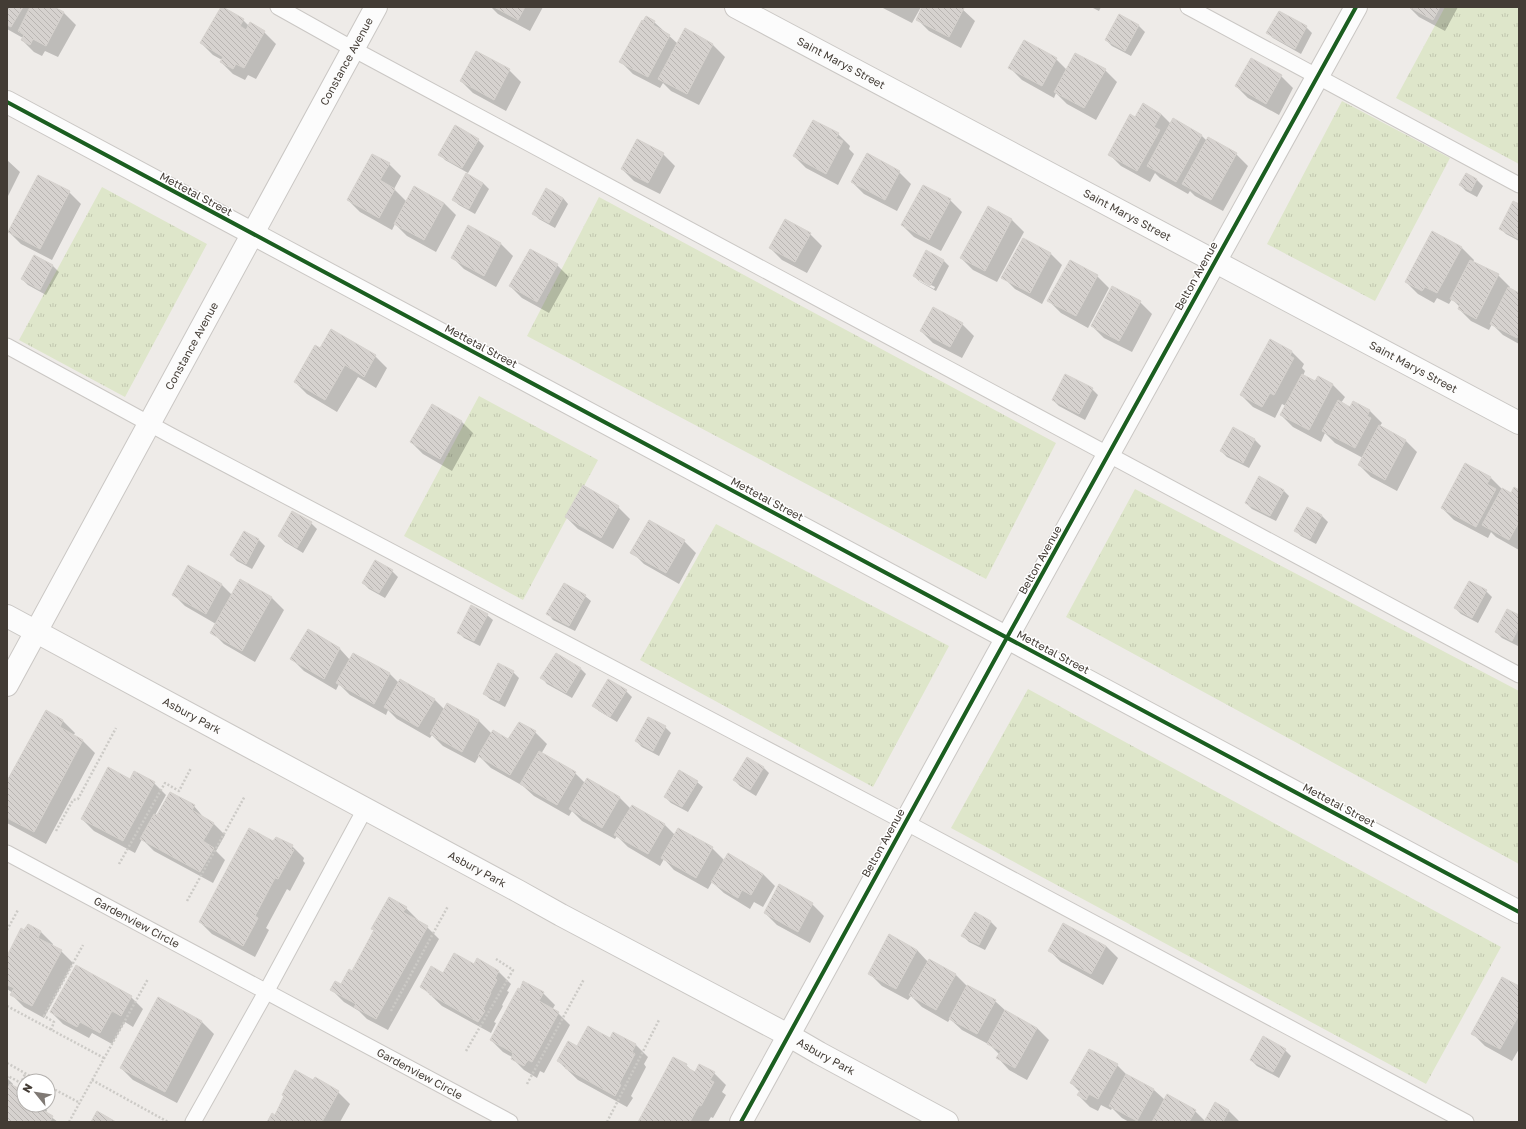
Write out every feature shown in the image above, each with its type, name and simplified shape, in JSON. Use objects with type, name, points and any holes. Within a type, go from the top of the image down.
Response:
[{"type":"street","name":"Constance Avenue","points":[[7,685],[376,7]]},
{"type":"street","name":"Saint Marys Street","points":[[736,7],[1519,423]]},
{"type":"street","name":"Belton Avenue","points":[[741,1122],[1214,261],[1356,7]]},
{"type":"street","name":"Mettetal Street","points":[[7,102],[1519,912]]},
{"type":"street","name":"Asbury Park","points":[[7,616],[788,1035],[947,1122]]},
{"type":"lane","points":[[278,7],[353,49],[1519,675]]},
{"type":"lane","points":[[1188,7],[1519,185]]},
{"type":"lane","points":[[7,346],[149,424],[905,822],[1466,1122]]},
{"type":"lane","points":[[193,1122],[266,992],[365,809]]},
{"type":"lane","name":"Gardenview Circle","points":[[7,853],[510,1122]]},
{"type":"path","points":[[56,831],[73,800],[78,799],[116,728]]},
{"type":"path","points":[[119,864],[165,783],[179,790],[191,768]]},
{"type":"path","points":[[187,901],[245,796]]},
{"type":"path","points":[[391,1011],[448,906]]},
{"type":"path","points":[[7,930],[18,910]]},
{"type":"path","points":[[51,1030],[54,1022],[44,1016],[83,945]]},
{"type":"path","points":[[466,1051],[513,970],[496,959]]},
{"type":"path","points":[[69,1122],[148,979]]},
{"type":"path","points":[[528,1084],[584,979]]},
{"type":"path","points":[[7,1006],[104,1058]]},
{"type":"path","points":[[607,1122],[659,1020]]},
{"type":"path","points":[[7,1063],[23,1073]]},
{"type":"path","points":[[7,1078],[8,1076],[16,1080]]},
{"type":"path","points":[[92,1080],[168,1122]]},
{"type":"path","points":[[56,1090],[80,1103]]},
{"type":"green space","points":[[1445,7],[1519,7],[1519,164],[1396,98]]},
{"type":"green space","points":[[1342,101],[1450,158],[1375,301],[1267,244]]},
{"type":"green space","points":[[102,187],[207,244],[125,397],[19,340]]},
{"type":"green space","points":[[599,197],[1056,443],[986,579],[527,336]]},
{"type":"green space","points":[[479,396],[598,460],[523,600],[404,536]]},
{"type":"green space","points":[[1135,489],[1519,691],[1519,864],[1066,617]]},
{"type":"green space","points":[[716,524],[949,646],[873,787],[640,660]]},
{"type":"green space","points":[[1028,689],[1501,947],[1426,1084],[951,828]]},
{"type":"building","points":[[7,7],[23,7],[11,27],[7,25]]},
{"type":"building","points":[[30,7],[54,7],[64,12],[46,46],[33,39],[30,45],[21,40],[24,35],[18,31]]},
{"type":"building","points":[[221,7],[244,19],[240,26],[246,30],[250,22],[265,31],[244,68],[236,64],[233,69],[220,62],[223,57],[200,43]]},
{"type":"building","points":[[494,7],[525,7],[518,20]]},
{"type":"building","points":[[922,7],[964,8],[949,37],[916,20]]},
{"type":"building","points":[[1409,7],[1440,7],[1433,20]]},
{"type":"building","points":[[1279,11],[1307,26],[1295,49],[1266,33]]},
{"type":"building","points":[[1119,14],[1139,25],[1125,51],[1105,40]]},
{"type":"building","points":[[646,16],[655,21],[653,25],[670,35],[648,77],[619,62],[642,20],[643,21]]},
{"type":"building","points":[[685,28],[713,44],[687,94],[658,79]]},
{"type":"building","points":[[1024,40],[1057,58],[1042,86],[1008,68]]},
{"type":"building","points":[[476,51],[510,69],[494,100],[460,81]]},
{"type":"building","points":[[1075,53],[1106,69],[1084,108],[1054,92]]},
{"type":"building","points":[[1251,58],[1282,75],[1266,104],[1235,86]]},
{"type":"building","points":[[1143,103],[1161,114],[1154,127],[1160,130],[1137,171],[1108,155],[1130,114],[1135,117]]},
{"type":"building","points":[[1173,118],[1202,135],[1176,182],[1147,166]]},
{"type":"building","points":[[813,120],[839,133],[836,138],[843,141],[826,174],[793,156]]},
{"type":"building","points":[[455,125],[479,139],[462,168],[438,155]]},
{"type":"building","points":[[1208,137],[1237,153],[1211,200],[1182,184]]},
{"type":"building","points":[[637,139],[664,153],[648,183],[621,169]]},
{"type":"building","points":[[867,153],[900,171],[885,200],[851,182]]},
{"type":"building","points":[[372,154],[390,163],[380,180],[395,189],[379,218],[347,200]]},
{"type":"building","points":[[466,173],[483,183],[469,209],[452,200]]},
{"type":"building","points":[[1466,173],[1477,179],[1471,191],[1459,185]]},
{"type":"building","points":[[38,175],[70,191],[40,249],[8,232]]},
{"type":"building","points":[[923,185],[951,199],[929,240],[901,225]]},
{"type":"building","points":[[414,186],[444,203],[424,240],[394,224]]},
{"type":"building","points":[[546,188],[563,198],[549,223],[532,214]]},
{"type":"building","points":[[1513,201],[1519,204],[1519,239],[1499,229]]},
{"type":"building","points":[[988,206],[1012,219],[985,271],[960,258]]},
{"type":"building","points":[[785,219],[811,233],[795,262],[769,248]]},
{"type":"building","points":[[468,225],[501,243],[484,276],[451,258]]},
{"type":"building","points":[[1432,231],[1462,247],[1437,293],[1425,287],[1422,291],[1405,282]]},
{"type":"building","points":[[1023,238],[1051,253],[1030,293],[1001,278]]},
{"type":"building","points":[[530,249],[558,264],[537,302],[509,286]]},
{"type":"building","points":[[926,250],[944,260],[930,286],[913,276]]},
{"type":"building","points":[[34,255],[53,265],[40,290],[21,279]]},
{"type":"building","points":[[1070,260],[1098,275],[1076,316],[1047,301]]},
{"type":"building","points":[[1470,260],[1499,274],[1476,319],[1458,309],[1460,304],[1450,299]]},
{"type":"building","points":[[1112,286],[1141,301],[1119,341],[1091,326]]},
{"type":"building","points":[[1508,287],[1519,293],[1519,334],[1517,338],[1490,324]]},
{"type":"building","points":[[933,307],[963,323],[950,347],[920,331]]},
{"type":"building","points":[[331,329],[376,355],[364,377],[345,365],[325,400],[294,382],[315,345],[320,348]]},
{"type":"building","points":[[1270,339],[1292,351],[1290,356],[1294,358],[1274,395],[1270,393],[1262,407],[1240,395]]},
{"type":"building","points":[[1065,374],[1093,388],[1079,414],[1052,400]]},
{"type":"building","points":[[1302,374],[1315,381],[1318,376],[1333,384],[1309,430],[1280,415]]},
{"type":"building","points":[[1338,400],[1350,407],[1353,401],[1370,410],[1367,416],[1371,418],[1355,448],[1322,431]]},
{"type":"building","points":[[432,404],[462,421],[440,459],[410,442]]},
{"type":"building","points":[[1379,425],[1406,440],[1385,480],[1358,465]]},
{"type":"building","points":[[1233,427],[1255,439],[1243,463],[1220,451]]},
{"type":"building","points":[[1465,463],[1491,477],[1487,484],[1496,489],[1476,527],[1441,508]]},
{"type":"building","points":[[1259,476],[1284,490],[1270,516],[1245,503]]},
{"type":"building","points":[[583,485],[619,506],[601,538],[565,517]]},
{"type":"building","points":[[1514,487],[1519,490],[1519,522],[1509,540],[1482,525],[1502,488],[1511,493]]},
{"type":"building","points":[[1307,507],[1322,515],[1310,539],[1294,531]]},
{"type":"building","points":[[292,511],[312,522],[297,548],[278,536]]},
{"type":"building","points":[[649,520],[685,540],[666,573],[630,553]]},
{"type":"building","points":[[244,531],[259,539],[246,564],[230,555]]},
{"type":"building","points":[[375,560],[393,570],[379,593],[362,583]]},
{"type":"building","points":[[188,565],[222,584],[206,614],[172,595]]},
{"type":"building","points":[[240,579],[272,597],[242,651],[210,633]]},
{"type":"building","points":[[1469,581],[1487,590],[1472,618],[1454,608]]},
{"type":"building","points":[[564,583],[586,595],[569,626],[546,614]]},
{"type":"building","points":[[471,605],[488,614],[474,641],[457,633]]},
{"type":"building","points":[[1507,609],[1519,615],[1519,627],[1512,641],[1495,632]]},
{"type":"building","points":[[308,629],[340,648],[324,679],[290,659]]},
{"type":"building","points":[[353,653],[390,673],[374,704],[336,683]]},
{"type":"building","points":[[556,653],[581,668],[566,693],[540,678]]},
{"type":"building","points":[[498,663],[514,671],[499,701],[483,694]]},
{"type":"building","points":[[400,679],[435,699],[418,727],[384,707]]},
{"type":"building","points":[[608,679],[627,690],[610,717],[592,706]]},
{"type":"building","points":[[447,703],[479,720],[462,752],[430,734]]},
{"type":"building","points":[[46,710],[63,720],[60,727],[83,740],[34,832],[7,818],[7,781]]},
{"type":"building","points":[[648,717],[666,726],[653,751],[635,741]]},
{"type":"building","points":[[519,722],[536,731],[510,775],[478,756],[493,730],[508,739]]},
{"type":"building","points":[[539,751],[576,772],[557,805],[520,784]]},
{"type":"building","points":[[747,757],[764,767],[750,790],[733,780]]},
{"type":"building","points":[[108,767],[130,779],[134,771],[155,782],[123,841],[81,819]]},
{"type":"building","points":[[679,770],[698,781],[682,807],[664,797]]},
{"type":"building","points":[[587,778],[620,797],[602,828],[569,809]]},
{"type":"building","points":[[170,792],[195,805],[192,810],[214,823],[203,841],[214,848],[200,872],[140,839],[154,814],[157,815]]},
{"type":"building","points":[[632,805],[665,824],[648,854],[614,835]]},
{"type":"building","points":[[249,828],[273,841],[276,837],[293,845],[291,849],[294,850],[278,879],[275,878],[255,916],[258,918],[243,946],[199,922]]},
{"type":"building","points":[[678,828],[713,847],[696,878],[661,858]]},
{"type":"building","points":[[728,853],[763,874],[751,895],[742,890],[738,898],[711,882]]},
{"type":"building","points":[[779,884],[813,903],[798,932],[764,913]]},
{"type":"building","points":[[389,897],[407,907],[403,912],[428,926],[376,1019],[354,1007],[356,1004],[330,990],[335,981],[341,984],[349,969],[352,971],[374,930],[371,929]]},
{"type":"building","points":[[975,912],[991,921],[979,945],[961,936]]},
{"type":"building","points":[[1063,923],[1106,946],[1091,974],[1048,951]]},
{"type":"building","points":[[28,924],[41,931],[38,938],[62,950],[32,1006],[10,995],[14,988],[7,985],[7,956],[21,928],[24,930]]},
{"type":"building","points":[[889,934],[917,950],[896,989],[868,974]]},
{"type":"building","points":[[454,953],[474,964],[477,958],[499,971],[495,978],[497,980],[483,1009],[485,1011],[478,1022],[429,994],[430,993],[420,987],[431,966],[443,973]]},
{"type":"building","points":[[929,959],[956,974],[936,1010],[909,995]]},
{"type":"building","points":[[76,965],[132,996],[121,1016],[112,1011],[100,1033],[80,1022],[77,1027],[50,1012]]},
{"type":"building","points":[[1502,977],[1519,986],[1519,1015],[1500,1049],[1471,1034]]},
{"type":"building","points":[[523,981],[544,992],[539,1001],[559,1012],[532,1062],[528,1060],[524,1066],[511,1059],[513,1053],[490,1040],[518,988],[520,989]]},
{"type":"building","points":[[967,985],[996,1000],[977,1034],[949,1019]]},
{"type":"building","points":[[158,997],[202,1021],[165,1092],[120,1068]]},
{"type":"building","points":[[1005,1010],[1037,1028],[1015,1068],[996,1058],[1001,1051],[987,1044]]},
{"type":"building","points":[[588,1026],[610,1038],[613,1032],[636,1044],[632,1052],[635,1054],[619,1084],[621,1085],[615,1096],[565,1068],[566,1066],[557,1061],[568,1041],[577,1046]]},
{"type":"building","points":[[1263,1036],[1286,1049],[1273,1072],[1250,1060]]},
{"type":"building","points":[[1089,1049],[1118,1064],[1098,1099],[1089,1094],[1086,1100],[1077,1095],[1081,1089],[1070,1083]]},
{"type":"building","points":[[673,1057],[687,1064],[686,1067],[695,1072],[699,1064],[715,1072],[710,1080],[714,1082],[701,1106],[699,1105],[690,1122],[638,1122]]},
{"type":"building","points":[[295,1070],[313,1080],[315,1077],[339,1091],[322,1122],[267,1122],[272,1113],[275,1115],[284,1096],[282,1095]]},
{"type":"building","points":[[1126,1074],[1154,1089],[1137,1121],[1109,1106]]},
{"type":"building","points":[[10,1084],[16,1087],[16,1113],[48,1113],[53,1116],[50,1122],[7,1122],[7,1089]]},
{"type":"building","points":[[1167,1094],[1196,1110],[1189,1122],[1152,1122]]},
{"type":"building","points":[[1215,1102],[1229,1110],[1223,1122],[1204,1122]]},
{"type":"building","points":[[97,1111],[116,1122],[91,1122]]},
{"type":"cycle path","points":[[741,1122],[1356,7]]},
{"type":"cycle path","points":[[7,102],[1519,912]]}]
